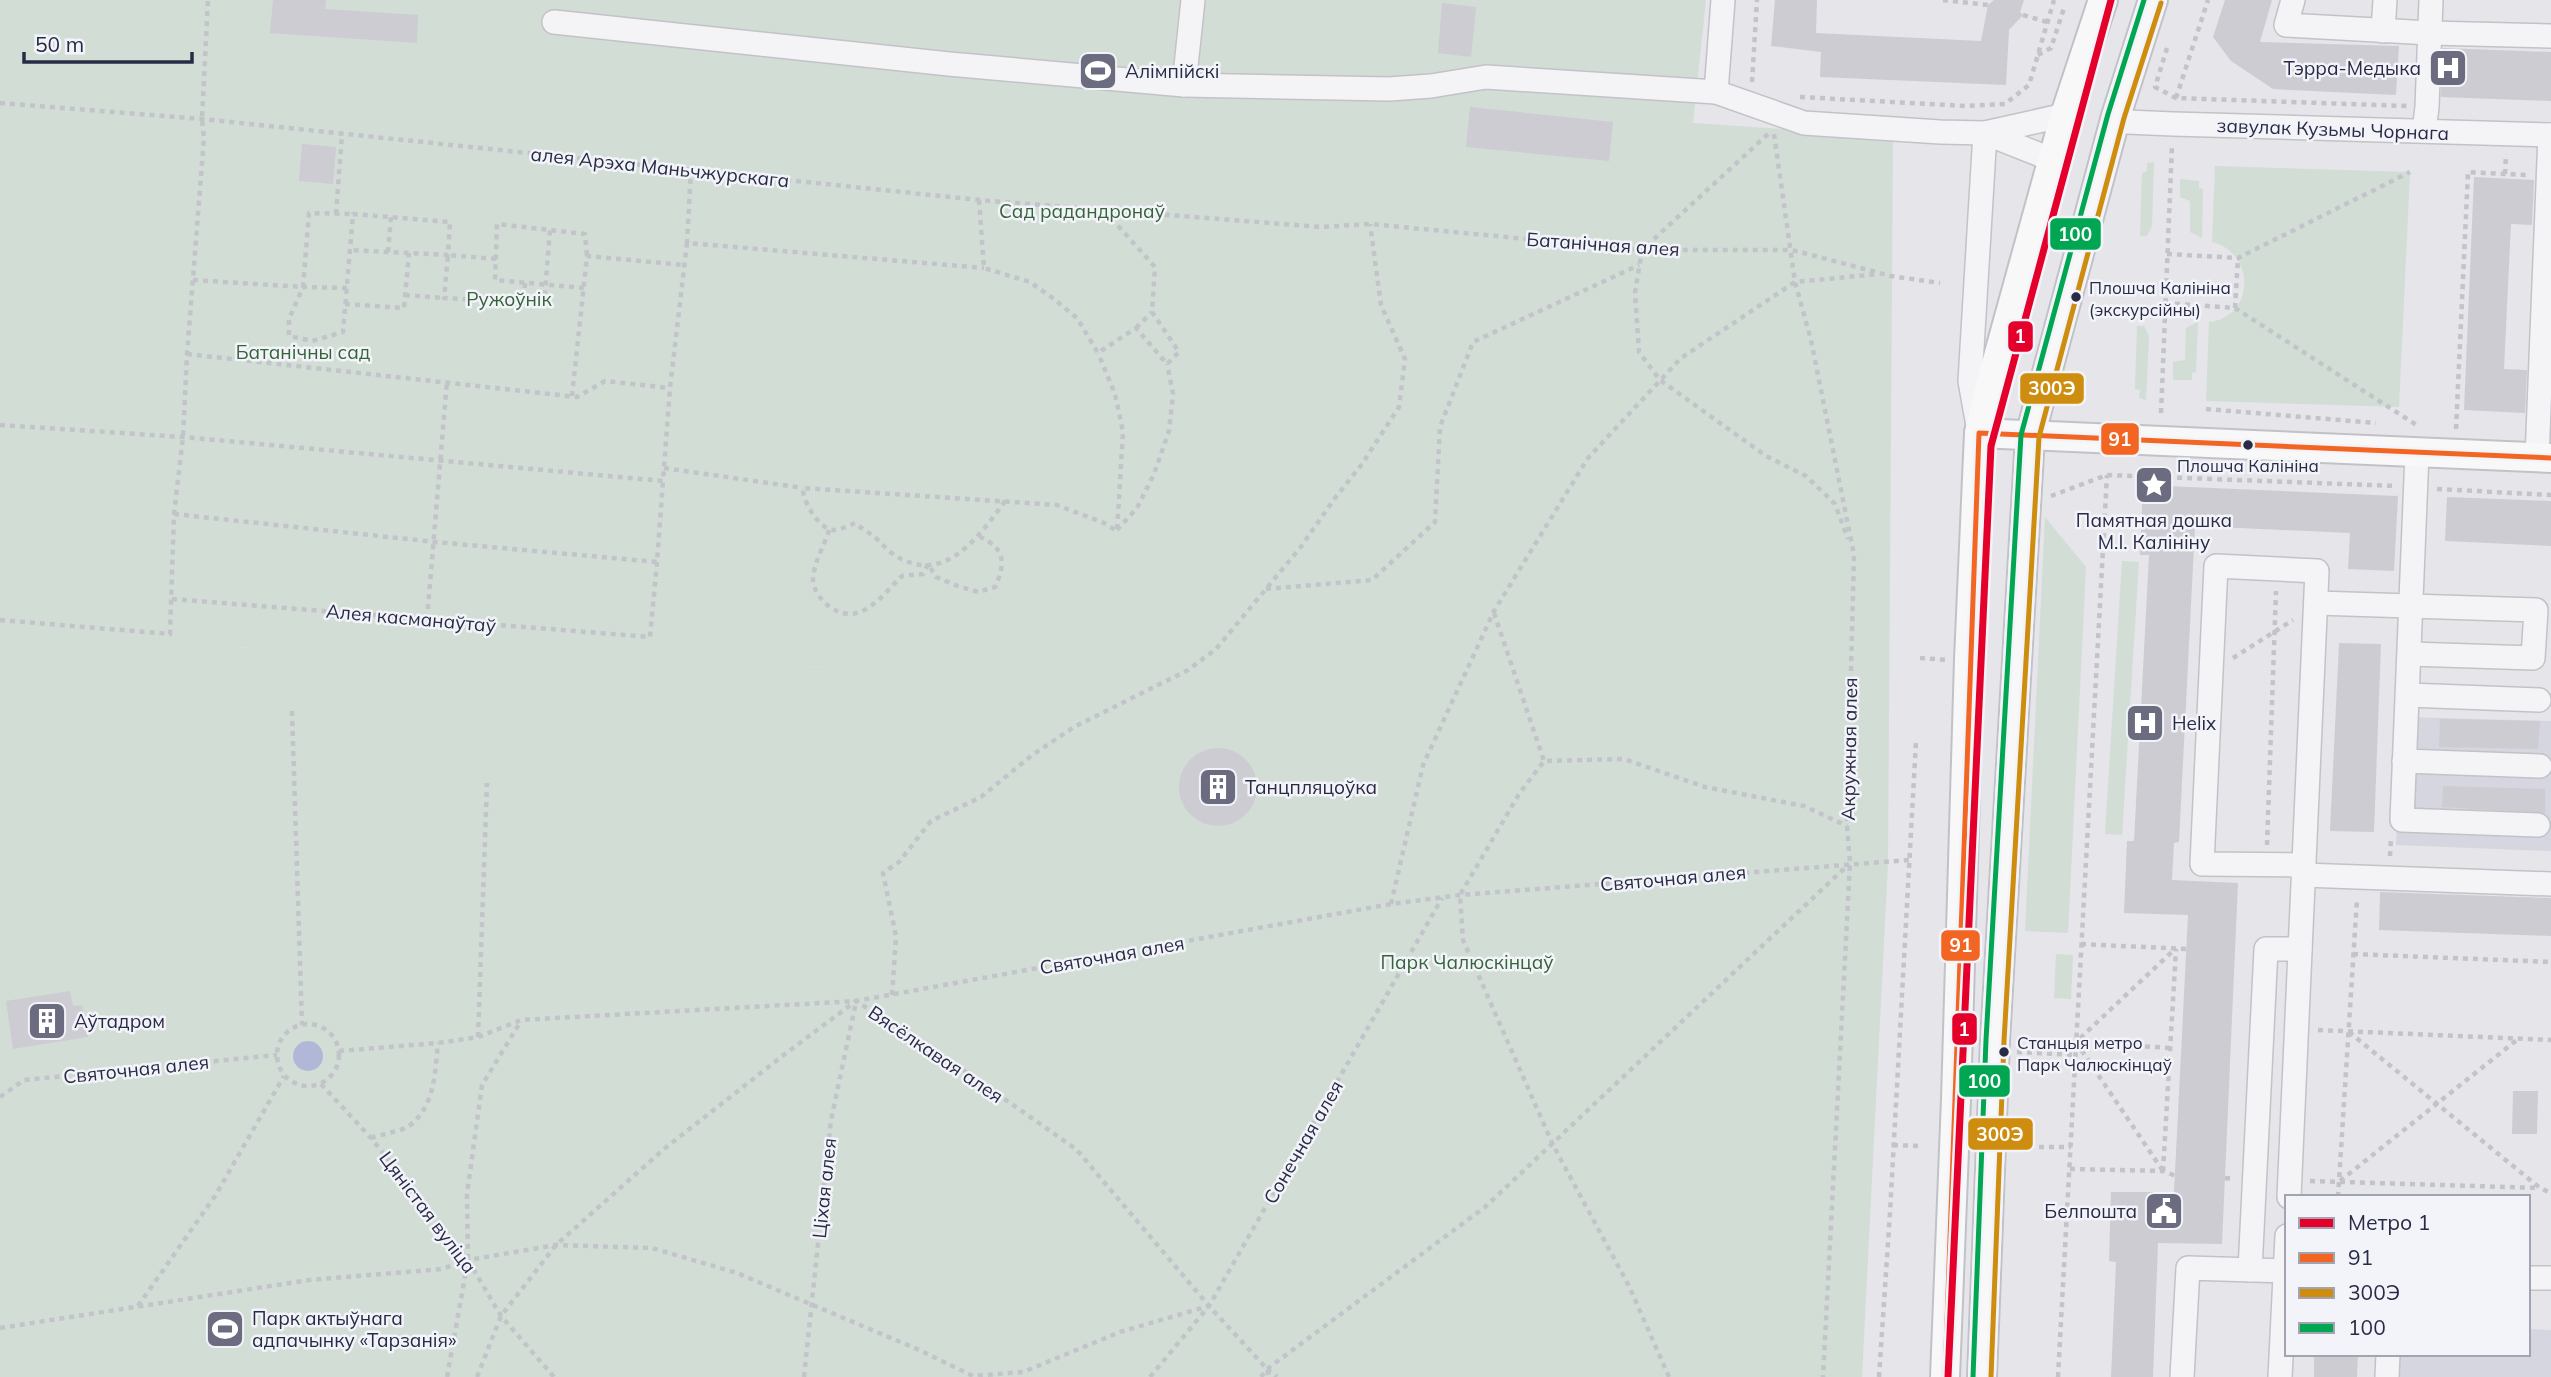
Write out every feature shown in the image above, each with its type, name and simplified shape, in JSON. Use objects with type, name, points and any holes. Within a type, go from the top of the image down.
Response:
[{"type":"main road","points":[[1945,1377],[1979,433],[2065,116],[2103,0]]},
{"type":"main road","points":[[1982,1377],[1995,1041],[2030,436],[2116,116],[2153,0]]},
{"type":"main road","points":[[1979,433],[2544,458]]},
{"type":"street","points":[[1184,85],[1192,0]]},
{"type":"street","points":[[1716,92],[1723,0]]},
{"type":"street","points":[[2293,0],[2286,25],[2551,36]]},
{"type":"street","points":[[2383,31],[2385,0]]},
{"type":"street","points":[[2424,131],[2431,0]]},
{"type":"street","points":[[554,22],[949,64],[1184,85],[1389,89],[1431,86],[1486,77],[1716,92],[1804,123],[1940,132],[1985,133],[2065,116]]},
{"type":"street","name":"завулак Кузьмы Чорнага","points":[[2116,116],[2127,122],[2551,135]]},
{"type":"street","points":[[1985,133],[2053,160]]},
{"type":"street","points":[[1979,433],[1970,380],[1985,133]]},
{"type":"street","points":[[2544,458],[2551,135]]},
{"type":"street","points":[[2417,453],[2402,820],[2538,825]]},
{"type":"street","points":[[2289,1189],[2296,1030],[2304,870],[2316,603],[2318,572],[2216,566],[2202,864],[2266,863],[2304,870],[2358,877],[2551,884]]},
{"type":"street","points":[[2316,603],[2536,610],[2533,658],[2410,654]]},
{"type":"street","points":[[2408,695],[2539,700]]},
{"type":"street","points":[[2404,761],[2540,766]]},
{"type":"street","points":[[2250,1270],[2266,949],[2300,949]]},
{"type":"street","points":[[2262,1027],[2296,1030]]},
{"type":"street","points":[[2182,1377],[2188,1268],[2285,1271]]},
{"type":"street","points":[[2530,1278],[2551,1278]]},
{"type":"street","points":[[2280,1377],[2285,1289]]},
{"type":"street","points":[[2387,1377],[2388,1356]]},
{"type":"path","points":[[0,620],[170,634],[174,514],[183,438],[204,138],[202,119],[208,0]]},
{"type":"path","points":[[1716,92],[1752,94],[1757,0]]},
{"type":"path","points":[[1943,0],[1988,5]]},
{"type":"path","points":[[1793,96],[1966,106],[2005,104],[2029,85],[2054,0]]},
{"type":"path","points":[[2176,98],[2208,0]]},
{"type":"path","points":[[2038,55],[2051,48],[2064,8]]},
{"type":"path","points":[[2023,15],[2047,22]]},
{"type":"path","points":[[2167,48],[2155,87],[2176,98],[2427,107]]},
{"type":"path","name":"алея Арэха Маньчжурскага","points":[[0,103],[202,119],[979,200],[1321,227]]},
{"type":"path","name":"Акружная алея","points":[[1642,250],[1773,128],[1793,250],[1795,282],[1811,340],[1854,555],[1847,826],[1850,863],[1823,1377]]},
{"type":"path","points":[[336,214],[342,134]]},
{"type":"path","points":[[2161,413],[2172,142]]},
{"type":"path","points":[[174,514],[657,562],[670,388],[687,243],[691,169]]},
{"type":"path","points":[[2167,254],[2238,258],[2410,172]]},
{"type":"path","points":[[2456,429],[2468,172],[2548,177]]},
{"type":"path","points":[[979,200],[984,268]]},
{"type":"path","points":[[1104,210],[1155,267],[1152,312],[1179,352],[1167,363]]},
{"type":"path","points":[[352,214],[343,332],[312,341],[289,336],[289,319],[303,287],[309,213],[352,214],[450,222],[444,298]]},
{"type":"path","points":[[388,252],[391,217]]},
{"type":"path","points":[[892,995],[896,936],[883,873],[899,862],[931,821],[981,797],[1031,756],[1074,727],[1188,670],[1216,649],[1362,464],[1399,407],[1405,359],[1381,305],[1370,224]]},
{"type":"path","name":"Батанічная алея","points":[[1321,227],[1370,224],[1642,250],[1793,250],[1882,273]]},
{"type":"path","points":[[572,396],[587,256],[585,234],[497,225],[495,280],[583,288]]},
{"type":"path","points":[[405,295],[544,305],[550,230]]},
{"type":"path","points":[[687,243],[984,268],[1030,282],[1077,318],[1098,353],[1115,394],[1123,432],[1117,530]]},
{"type":"path","points":[[350,250],[496,259]]},
{"type":"path","points":[[1642,250],[1635,293],[1639,352],[1660,380],[1766,456],[1806,476],[1835,504],[1854,555]]},
{"type":"path","points":[[345,304],[404,308],[409,253]]},
{"type":"path","points":[[587,256],[684,265]]},
{"type":"path","points":[[2235,308],[2238,258]]},
{"type":"path","points":[[1266,589],[1372,580],[1434,522],[1440,427],[1473,342],[1640,264]]},
{"type":"path","points":[[1391,904],[1423,765],[1494,611],[1588,458],[1681,358],[1795,282],[1882,273],[1940,283]]},
{"type":"path","points":[[192,280],[346,288]]},
{"type":"path","points":[[523,302],[525,283]]},
{"type":"path","points":[[2165,303],[2235,308],[2419,427],[2406,426]]},
{"type":"path","points":[[1098,353],[1136,328],[1152,312]]},
{"type":"path","points":[[1117,530],[1137,508],[1154,474],[1169,432],[1173,394],[1167,363],[1136,328]]},
{"type":"path","points":[[187,354],[577,397],[605,381],[670,388]]},
{"type":"path","points":[[427,619],[447,381]]},
{"type":"path","points":[[2206,409],[2379,423]]},
{"type":"path","points":[[0,425],[183,438],[663,481]]},
{"type":"path","points":[[2444,428],[2463,430]]},
{"type":"path","points":[[664,468],[803,488],[1057,505],[1117,530]]},
{"type":"path","points":[[2059,1377],[2106,475]]},
{"type":"path","points":[[2051,496],[2106,475],[2551,495]]},
{"type":"path","points":[[803,488],[802,495],[812,514],[828,530],[855,523],[893,554],[917,565],[950,561],[980,537],[1005,501]]},
{"type":"path","points":[[828,530],[816,562],[813,584],[825,603],[840,613],[860,613],[881,600],[902,576],[923,574],[928,564]]},
{"type":"path","points":[[928,564],[936,577],[955,585],[978,592],[995,587],[1001,574],[1001,555],[995,543],[980,537]]},
{"type":"path","name":"Алея касманаўтаў","points":[[172,598],[650,637],[657,562]]},
{"type":"path","points":[[2266,863],[2276,569]]},
{"type":"path","points":[[2211,671],[2275,633],[2316,603]]},
{"type":"path","points":[[1494,611],[1544,761]]},
{"type":"path","points":[[1920,658],[1940,659]]},
{"type":"path","points":[[292,711],[302,1025]]},
{"type":"path","points":[[1879,1377],[1916,741]]},
{"type":"path","points":[[1544,761],[1625,759],[1705,787],[1804,806],[1847,826]]},
{"type":"path","points":[[1544,761],[1518,794],[1460,895],[1463,940],[1553,1145],[1629,1286],[1670,1377]]},
{"type":"path","points":[[478,1037],[487,783]]},
{"type":"path","name":"Святочная алея","points":[[339,1051],[478,1037],[521,1020],[856,1001],[1391,904],[1443,897],[1909,860]]},
{"type":"path","points":[[1261,1377],[1267,1369],[1485,1207],[1850,863]]},
{"type":"path","points":[[2338,1195],[2358,877]]},
{"type":"path","name":"Сонечная алея","points":[[1150,1377],[1209,1306],[1443,897]]},
{"type":"path","points":[[2081,944],[2186,949]]},
{"type":"path","points":[[2076,1042],[2176,948]]},
{"type":"path","points":[[2163,1171],[2176,948]]},
{"type":"path","points":[[2353,954],[2551,962]]},
{"type":"path","name":"Вясёлкавая алея","points":[[477,1377],[501,1316],[556,1245],[664,1149],[856,1001],[953,1063],[1076,1149],[1209,1306],[1267,1369],[1269,1377]]},
{"type":"path","name":"Ціхая алея","points":[[804,1377],[831,1120],[856,1001]]},
{"type":"path","points":[[447,1377],[468,1260],[467,1194],[482,1085],[521,1020]]},
{"type":"path","points":[[313,1024],[332,1035],[339,1051],[334,1072],[321,1084],[302,1086],[284,1076],[277,1055],[284,1035],[292,1028],[313,1024]]},
{"type":"path","points":[[2296,1030],[2551,1040]]},
{"type":"path","points":[[2348,1032],[2540,1188],[2551,1193]]},
{"type":"path","points":[[2339,1182],[2518,1039]]},
{"type":"path","points":[[2076,1042],[2170,1048]]},
{"type":"path","points":[[2076,1042],[2163,1171]]},
{"type":"path","points":[[371,1138],[408,1126],[428,1104],[438,1043]]},
{"type":"path","points":[[2031,1053],[2076,1055]]},
{"type":"path","name":"Святочная алея","points":[[0,1097],[24,1080],[277,1055]]},
{"type":"path","points":[[138,1307],[215,1196],[284,1076]]},
{"type":"path","name":"Цяністая вуліца","points":[[321,1084],[371,1138],[468,1260],[501,1316],[554,1377]]},
{"type":"path","points":[[1893,1145],[1918,1146]]},
{"type":"path","points":[[2029,1147],[2071,1147]]},
{"type":"path","points":[[2070,1169],[2163,1171],[2176,1176]]},
{"type":"path","points":[[2225,1178],[2254,1179]]},
{"type":"path","points":[[2289,1189],[2339,1182],[2540,1188]]},
{"type":"path","points":[[0,1328],[309,1280],[442,1269],[468,1260],[556,1245],[652,1248],[737,1273],[917,1349],[973,1376],[1023,1372],[1120,1332],[1209,1306]]},
{"type":"path","points":[[1267,1369],[1278,1377]]},
{"type":"shaded area","points":[[2401,717],[2551,721],[2551,851],[2396,845]]},
{"type":"shaded area","points":[[2530,1329],[2551,1330],[2551,1377],[2396,1377],[2397,1356],[2530,1356]]},
{"type":"green space","name":"Парк Чалюскінцаў","points":[[0,0],[1706,0],[1693,123],[1893,136],[1888,862],[1862,1377],[0,1377]]},
{"type":"green space","points":[[2154,162],[2152,226],[2147,236],[2140,236],[2142,173],[2147,171],[2147,163]]},
{"type":"green space","points":[[2215,166],[2410,172],[2399,407],[2206,401],[2209,322],[2224,318],[2235,309],[2242,298],[2244,285],[2243,271],[2237,259],[2227,248],[2212,242]]},
{"type":"green space","points":[[2180,179],[2199,181],[2199,188],[2203,189],[2202,238],[2190,232],[2190,201],[2180,197]]},
{"type":"green space","points":[[2198,322],[2196,372],[2192,373],[2192,380],[2173,380],[2173,362],[2185,360],[2186,328]]},
{"type":"green space","points":[[2137,326],[2144,326],[2149,336],[2146,400],[2139,398],[2140,390],[2135,389]]},
{"type":"green space","points":[[2045,517],[2086,567],[2068,933],[2025,931]]},
{"type":"green space","points":[[2122,561],[2139,562],[2122,835],[2105,834]]},
{"type":"green space","points":[[2056,954],[2073,955],[2071,999],[2054,998]]},
{"type":"water","points":[[308,1041],[314,1042],[322,1050],[322,1062],[314,1070],[308,1071],[302,1070],[294,1062],[293,1056],[294,1050],[302,1042]]},
{"type":"building","points":[[273,0],[326,0],[325,9],[418,15],[417,43],[270,33]]},
{"type":"building","points":[[1775,0],[1817,0],[1816,33],[1981,41],[1988,5],[1994,0],[2024,0],[2020,12],[2023,15],[2009,30],[2006,85],[1820,77],[1821,52],[1771,46]]},
{"type":"building","points":[[2225,0],[2272,0],[2260,42],[2399,46],[2396,95],[2273,89],[2231,61],[2213,37]]},
{"type":"building","points":[[1442,3],[1476,7],[1471,57],[1438,53]]},
{"type":"building","points":[[2443,48],[2551,52],[2551,101],[2441,97]]},
{"type":"building","points":[[1470,107],[1613,122],[1609,161],[1466,147]]},
{"type":"building","points":[[302,144],[336,147],[333,184],[299,181]]},
{"type":"building","points":[[2474,177],[2534,180],[2532,225],[2511,224],[2504,369],[2527,370],[2525,413],[2464,410]]},
{"type":"building","points":[[2143,485],[2398,496],[2394,571],[2348,569],[2350,533],[2195,526],[2179,842],[2174,843],[2172,880],[2238,883],[2222,1244],[2158,1243],[2153,1377],[2111,1377],[2116,1262],[2109,1261],[2111,1192],[2174,1192],[2188,915],[2124,913],[2127,841],[2134,841],[2149,555],[2140,555]]},
{"type":"building","points":[[2447,497],[2551,501],[2551,546],[2445,541]]},
{"type":"building","points":[[2339,643],[2381,644],[2374,832],[2330,831]]},
{"type":"building","points":[[2440,719],[2540,721],[2538,749],[2439,747]]},
{"type":"building","name":"Танцпляцоўка","points":[[1218,748],[1233,751],[1246,759],[1254,772],[1257,787],[1254,802],[1246,815],[1233,823],[1218,826],[1203,823],[1190,815],[1182,802],[1179,787],[1182,772],[1190,759],[1203,751]]},
{"type":"building","points":[[2443,786],[2545,789],[2545,813],[2442,807]]},
{"type":"building","points":[[2380,892],[2551,898],[2551,936],[2379,930]]},
{"type":"building","name":"Аўтадром","points":[[70,991],[73,1006],[82,1005],[88,1037],[13,1049],[6,1001]]},
{"type":"building","points":[[2513,1091],[2538,1091],[2537,1134],[2512,1134]]},
{"type":"building","points":[[2314,1356],[2358,1356],[2357,1377],[2314,1377]]},
{"type":"metro line","name":"1","points":[[1948,1377],[1991,446],[2111,0]]},
{"type":"transit line","name":"100","points":[[1973,1377],[1986,1040],[2021,435],[2108,114],[2144,0]]},
{"type":"transit line","name":"300Э","points":[[1991,1377],[2004,1041],[2039,437],[2124,118],[2161,3]]},
{"type":"transit line","name":"91","points":[[1945,1377],[1979,433],[2551,458]]},
{"type":"place","name":"Тэрра-Медыка","points":[[2448,68]]},
{"type":"place","name":"Алімпійскі","points":[[1098,71]]},
{"type":"place","name":"Плошча Калініна (экскурсійны)","points":[[2076,297]]},
{"type":"place","name":"Плошча Калініна","points":[[2248,445]]},
{"type":"place","name":"Памятная дошка М.І. Калініну","points":[[2154,485]]},
{"type":"place","name":"Helix","points":[[2145,723]]},
{"type":"place","name":"Танцпляцоўка","points":[[1218,787]]},
{"type":"place","name":"Аўтадром","points":[[47,1021]]},
{"type":"place","name":"Станцыя метро Парк Чалюскінцаў","points":[[2004,1052]]},
{"type":"place","name":"Белпошта","points":[[2164,1211]]},
{"type":"place","name":"Парк актыўнага адпачынку «Тарзанія»","points":[[225,1329]]},
{"type":"park label","name":"Сад радандронаў","points":[[1082,211]]},
{"type":"park label","name":"Ружоўнік","points":[[509,299]]},
{"type":"park label","name":"Батанічны сад","points":[[303,352]]}]
